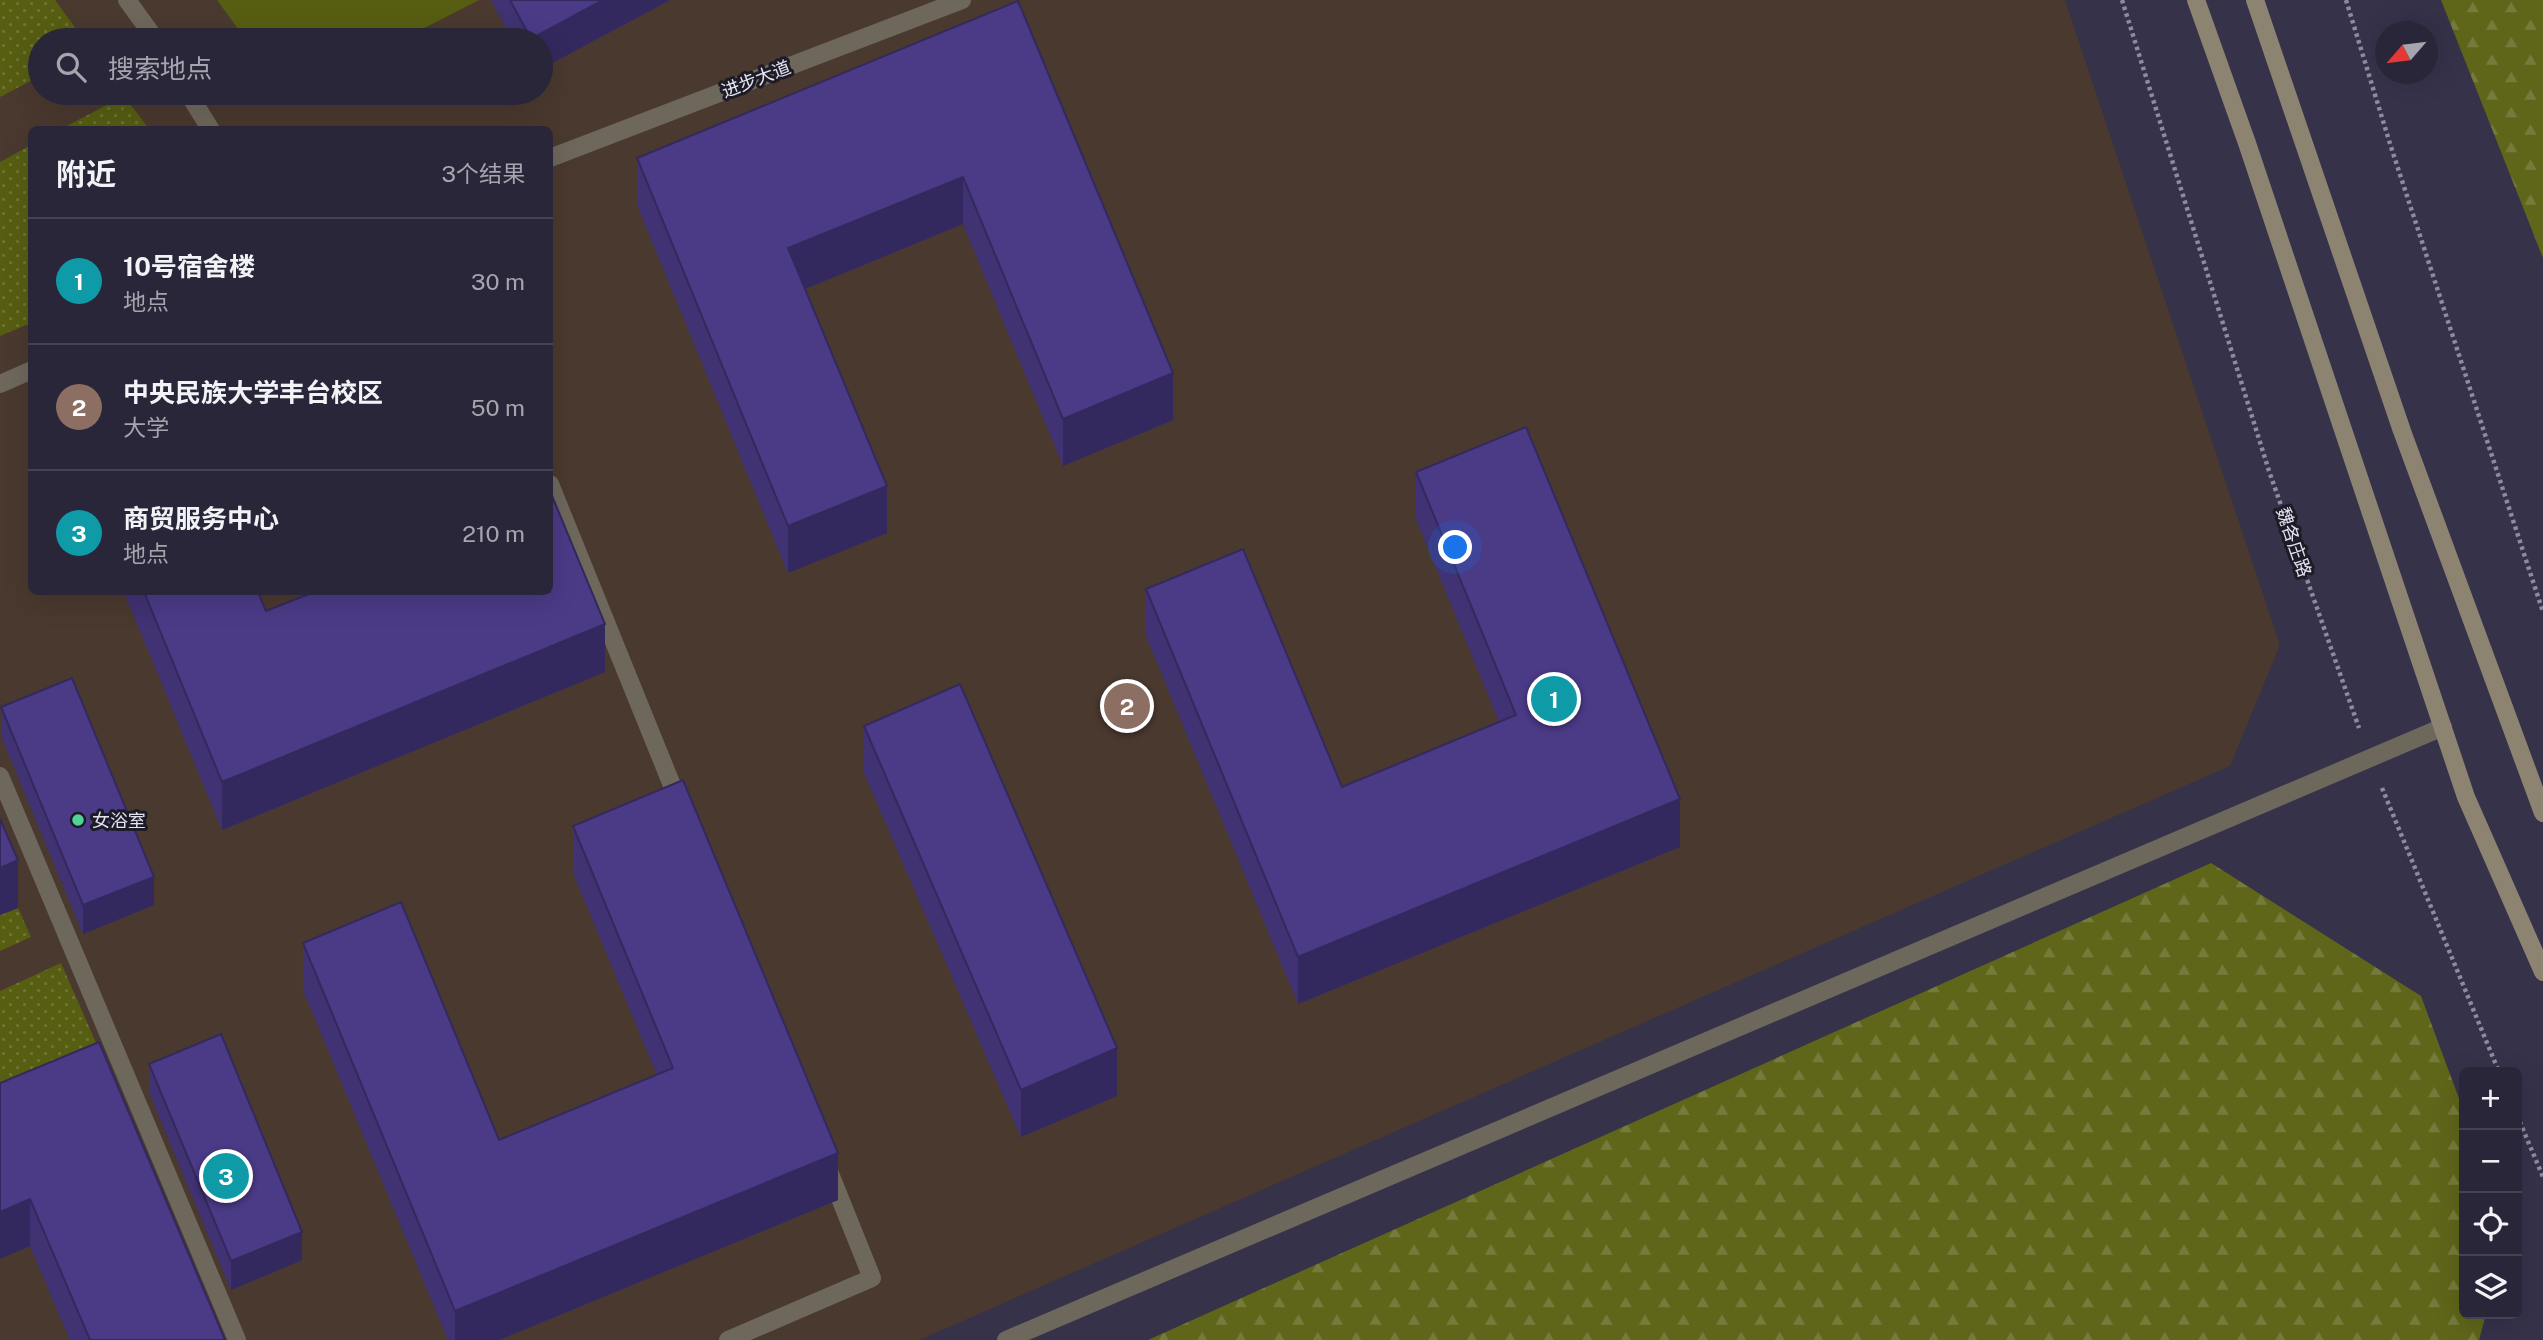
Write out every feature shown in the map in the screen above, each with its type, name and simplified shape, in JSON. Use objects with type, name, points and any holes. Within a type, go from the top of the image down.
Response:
[{"type":"main road","points":[[2196,0],[2247,143],[2466,797],[2543,972]]},
{"type":"main road","points":[[2255,0],[2402,432],[2543,813]]},
{"type":"street","points":[[127,0],[147,28]]},
{"type":"street","name":"进步大道","points":[[553,157],[962,0]]},
{"type":"street","points":[[195,105],[209,126]]},
{"type":"street","points":[[0,384],[28,372]]},
{"type":"street","points":[[553,491],[685,817]]},
{"type":"street","points":[[1006,1340],[2442,727]]},
{"type":"street","points":[[0,776],[237,1340]]},
{"type":"street","points":[[728,1340],[873,1278],[820,1150]]},
{"type":"path","name":"魏各庄路","points":[[2122,0],[2269,471],[2370,758],[2497,1067]]},
{"type":"path","points":[[2346,0],[2395,160],[2543,612]]},
{"type":"path","points":[[2522,1127],[2543,1177]]},
{"type":"shaded area","points":[[0,0],[2065,0],[2280,645],[2230,766],[919,1340],[0,1340]]},
{"type":"green space","points":[[0,0],[55,0],[75,28],[28,28],[28,82],[0,97]]},
{"type":"green space","points":[[217,0],[479,0],[424,28],[237,28]]},
{"type":"green space","points":[[2441,0],[2543,0],[2543,258]]},
{"type":"green space","points":[[107,105],[131,105],[147,126],[67,126]]},
{"type":"green space","points":[[28,147],[28,324],[0,336],[0,162]]},
{"type":"green space","points":[[2211,863],[2421,996],[2459,1099],[2459,1319],[2485,1319],[2479,1340],[1148,1340]]},
{"type":"green space","points":[[18,908],[31,937],[0,951],[0,915]]},
{"type":"green space","points":[[61,963],[104,1061],[0,1103],[0,991]]},
{"type":"building","points":[[510,0],[603,0],[551,28],[525,28]]},
{"type":"building","points":[[1018,1],[1173,373],[1063,419],[963,177],[788,248],[887,486],[788,526],[637,158]]},
{"type":"building","points":[[1526,427],[1680,799],[1298,957],[1146,589],[1243,549],[1342,787],[1516,715],[1416,472]]},
{"type":"building","points":[[553,498],[605,624],[222,782],[145,595],[259,595],[266,611],[306,595],[553,595]]},
{"type":"building","name":"女浴室","points":[[72,678],[154,877],[83,905],[1,707]]},
{"type":"building","points":[[960,684],[1117,1048],[1021,1090],[864,726]]},
{"type":"building","points":[[683,780],[838,1153],[455,1311],[303,943],[401,902],[499,1140],[673,1068],[573,826]]},
{"type":"building","points":[[0,819],[18,860],[0,868]]},
{"type":"building","points":[[221,1034],[302,1232],[231,1261],[149,1064]]},
{"type":"building","points":[[99,1042],[225,1340],[90,1340],[30,1199],[0,1212],[0,1083]]},
{"type":"place","name":"10号宿舍楼","points":[[1554,699]]},
{"type":"place","name":"中央民族大学丰台校区","points":[[1127,706]]},
{"type":"place","name":"女浴室","points":[[78,820]]},
{"type":"place","name":"商贸服务中心","points":[[226,1176]]}]
